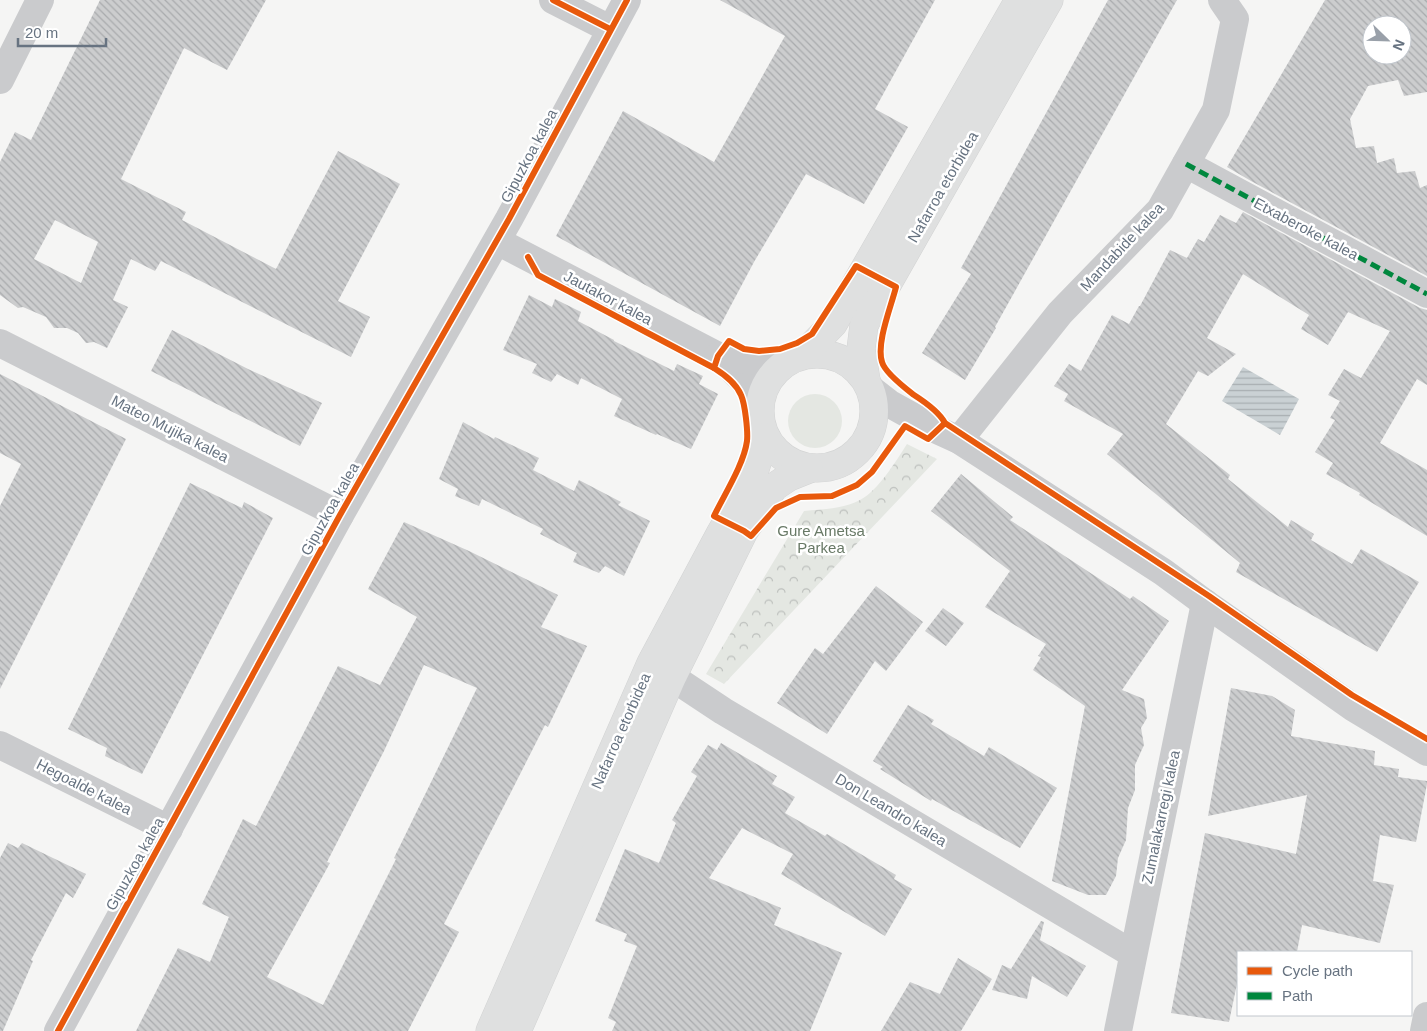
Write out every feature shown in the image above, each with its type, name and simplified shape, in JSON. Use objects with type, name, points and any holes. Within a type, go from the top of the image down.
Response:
[{"type":"highway","name":"Nafarroa etorbidea","points":[[793,360],[833,324],[1019,0]]},
{"type":"highway","name":"Nafarroa etorbidea","points":[[869,385],[861,349],[864,326],[1049,0]]},
{"type":"highway","points":[[830,355],[851,364],[869,385],[875,410],[872,430],[863,447],[848,461],[829,468],[809,469],[791,464],[776,452],[766,437],[760,420],[760,403],[768,382],[793,360],[830,355]]},
{"type":"highway","name":"Nafarroa etorbidea","points":[[517,1031],[661,670],[720,534],[752,478],[766,437]]},
{"type":"highway","name":"Nafarroa etorbidea","points":[[490,1031],[661,670],[744,531],[774,487],[789,477],[809,469]]},
{"type":"street","points":[[0,80],[40,0]]},
{"type":"street","points":[[553,0],[610,29]]},
{"type":"street","name":"Gipuzkoa kalea","points":[[58,1031],[340,514],[497,241],[627,0]]},
{"type":"street","name":"Mandabide kalea","points":[[959,440],[1060,313],[1160,210],[1216,110],[1234,19],[1222,0]]},
{"type":"street","name":"Etxaberoke kalea","points":[[1186,164],[1427,294]]},
{"type":"street","name":"Jautakor kalea","points":[[497,241],[718,356],[742,380],[760,403]]},
{"type":"street","name":"Mateo Mujika kalea","points":[[0,343],[340,514]]},
{"type":"street","name":"Jautakor kalea","points":[[718,356],[793,360]]},
{"type":"street","points":[[869,385],[890,404],[959,440],[1163,572],[1354,708],[1427,752]]},
{"type":"street","name":"Zumalakarregi kalea","points":[[1118,1031],[1205,603]]},
{"type":"street","name":"Don Leandro kalea","points":[[661,670],[723,711],[1133,954]]},
{"type":"street","name":"Hegoalde kalea","points":[[0,745],[169,829]]},
{"type":"street","points":[[1424,1031],[1427,1016]]},
{"type":"green space","points":[[810,394],[820,394],[830,398],[838,406],[842,421],[838,436],[830,444],[820,448],[810,448],[800,444],[792,436],[788,426],[788,416],[792,406],[800,398]]},
{"type":"green space","name":"Gure Ametsa Parkea","points":[[907,444],[937,459],[724,684],[706,674],[804,511],[847,505],[867,496],[886,475]]},
{"type":"shaded area","points":[[1243,367],[1299,399],[1280,435],[1222,401]]},
{"type":"building","points":[[100,0],[266,0],[227,70],[184,48],[121,179],[186,212],[182,220],[276,269],[338,151],[400,184],[338,301],[370,317],[351,357],[161,261],[155,271],[131,259],[113,300],[128,307],[107,348],[94,342],[86,343],[78,333],[67,328],[54,328],[46,317],[23,307],[18,308],[0,295],[0,162],[15,132],[31,140]],"holes":[[[55,220],[98,242],[81,283],[34,259]]]},
{"type":"building","points":[[720,0],[935,0],[875,109],[908,127],[864,204],[806,174],[754,262],[720,326],[556,236],[623,111],[714,162],[785,36]]},
{"type":"building","points":[[1108,0],[1177,0],[996,328],[965,380],[922,353],[971,274],[961,268]]},
{"type":"building","points":[[1325,0],[1427,0],[1427,92],[1404,96],[1398,80],[1368,86],[1350,119],[1356,148],[1374,146],[1377,163],[1394,158],[1397,173],[1415,171],[1420,188],[1427,185],[1427,276],[1227,167]]},
{"type":"building","points":[[1243,212],[1420,308],[1427,310],[1427,385],[1417,379],[1380,443],[1427,470],[1427,536],[1359,495],[1360,493],[1326,474],[1333,463],[1315,452],[1335,420],[1330,418],[1340,401],[1328,395],[1344,369],[1361,378],[1390,331],[1348,312],[1328,345],[1301,329],[1309,315],[1243,274],[1207,338],[1236,354],[1208,376],[1198,371],[1166,424],[1230,475],[1228,479],[1288,527],[1291,520],[1314,534],[1311,540],[1352,564],[1361,549],[1419,582],[1377,652],[1236,572],[1240,563],[1107,454],[1123,434],[1064,401],[1068,394],[1054,386],[1069,364],[1081,371],[1112,315],[1129,324],[1170,250],[1187,258],[1198,239],[1204,242],[1220,215],[1236,223]]},
{"type":"building","points":[[529,295],[552,307],[555,299],[581,312],[578,321],[674,371],[677,364],[703,376],[699,384],[718,394],[691,449],[614,416],[622,399],[581,378],[578,385],[557,374],[551,382],[532,373],[537,364],[503,350]]},
{"type":"building","points":[[172,330],[248,369],[322,403],[300,446],[151,371]]},
{"type":"building","points":[[0,374],[126,439],[0,689],[0,506],[21,464],[0,453]]},
{"type":"building","points":[[463,422],[494,439],[495,437],[539,458],[533,470],[574,491],[579,480],[621,502],[618,505],[650,521],[624,576],[605,566],[599,573],[573,562],[577,553],[540,534],[543,529],[482,499],[479,506],[455,496],[458,489],[439,479]]},
{"type":"building","points":[[961,474],[1013,517],[1010,520],[1130,599],[1133,596],[1169,621],[1122,690],[1144,699],[1147,718],[1141,728],[1144,745],[1135,765],[1135,790],[1128,808],[1126,840],[1118,858],[1116,876],[1106,895],[1088,895],[1052,881],[1085,706],[1033,670],[1041,657],[1038,656],[1046,644],[985,607],[1010,571],[931,511]]},
{"type":"building","points":[[190,483],[242,508],[244,502],[273,518],[142,774],[105,756],[107,748],[68,729]]},
{"type":"building","points":[[404,522],[469,551],[558,595],[541,627],[587,646],[548,727],[545,725],[444,924],[459,932],[408,1031],[136,1031],[178,948],[210,962],[229,917],[202,904],[243,819],[256,826],[338,666],[380,685],[417,617],[368,589]],"holes":[[[424,665],[477,688],[394,858],[396,859],[323,1005],[267,977],[330,863],[327,862],[384,751]]]},
{"type":"building","points":[[876,586],[923,622],[886,671],[875,661],[827,734],[777,703],[815,648],[823,654]]},
{"type":"building","points":[[943,608],[964,623],[946,646],[925,631]]},
{"type":"building","points":[[1231,688],[1272,696],[1295,710],[1291,736],[1375,751],[1374,765],[1399,769],[1398,777],[1427,781],[1416,842],[1380,835],[1373,881],[1394,885],[1380,943],[1302,925],[1297,951],[1237,951],[1237,984],[1229,1022],[1171,1013],[1205,833],[1296,854],[1307,795],[1208,816]]},
{"type":"building","points":[[908,705],[934,720],[931,724],[984,756],[989,747],[1057,788],[1020,848],[932,799],[931,801],[880,769],[883,767],[873,761]]},
{"type":"building","points":[[721,743],[777,776],[772,784],[795,797],[785,813],[825,836],[827,834],[896,875],[894,879],[912,889],[885,936],[781,874],[793,854],[742,828],[709,878],[781,908],[774,925],[842,953],[810,1031],[612,1031],[616,1022],[608,1018],[637,946],[624,941],[627,934],[595,921],[625,849],[659,863],[676,823],[672,820],[697,776],[691,772],[708,745],[717,750]]},
{"type":"building","points":[[8,843],[18,848],[22,843],[86,874],[73,898],[66,893],[31,960],[33,961],[3,1031],[0,1031],[0,858]]},
{"type":"building","points":[[1041,921],[1044,922],[1040,940],[1086,966],[1067,997],[1032,976],[1027,999],[992,990],[1002,965],[1011,969]]},
{"type":"building","points":[[958,958],[992,979],[961,1031],[881,1031],[910,982],[940,994]]},
{"type":"marked path","points":[[1186,164],[1427,294]]},
{"type":"cycle path","points":[[553,0],[610,29]]},
{"type":"cycle path","points":[[58,1031],[340,515],[509,219],[627,0]]},
{"type":"cycle path","points":[[528,257],[538,275],[714,368]]},
{"type":"cycle path","points":[[945,423],[928,439],[905,426],[872,472],[857,485],[832,496],[800,497],[776,508],[751,536],[714,516],[742,459],[747,441],[747,424],[741,395],[733,383],[714,368],[718,356],[729,341],[744,349],[759,351],[780,349],[797,343],[812,334],[856,266],[896,287],[882,335],[881,354],[884,366],[901,384],[935,411],[945,423],[1209,596],[1352,695],[1427,739]]}]
